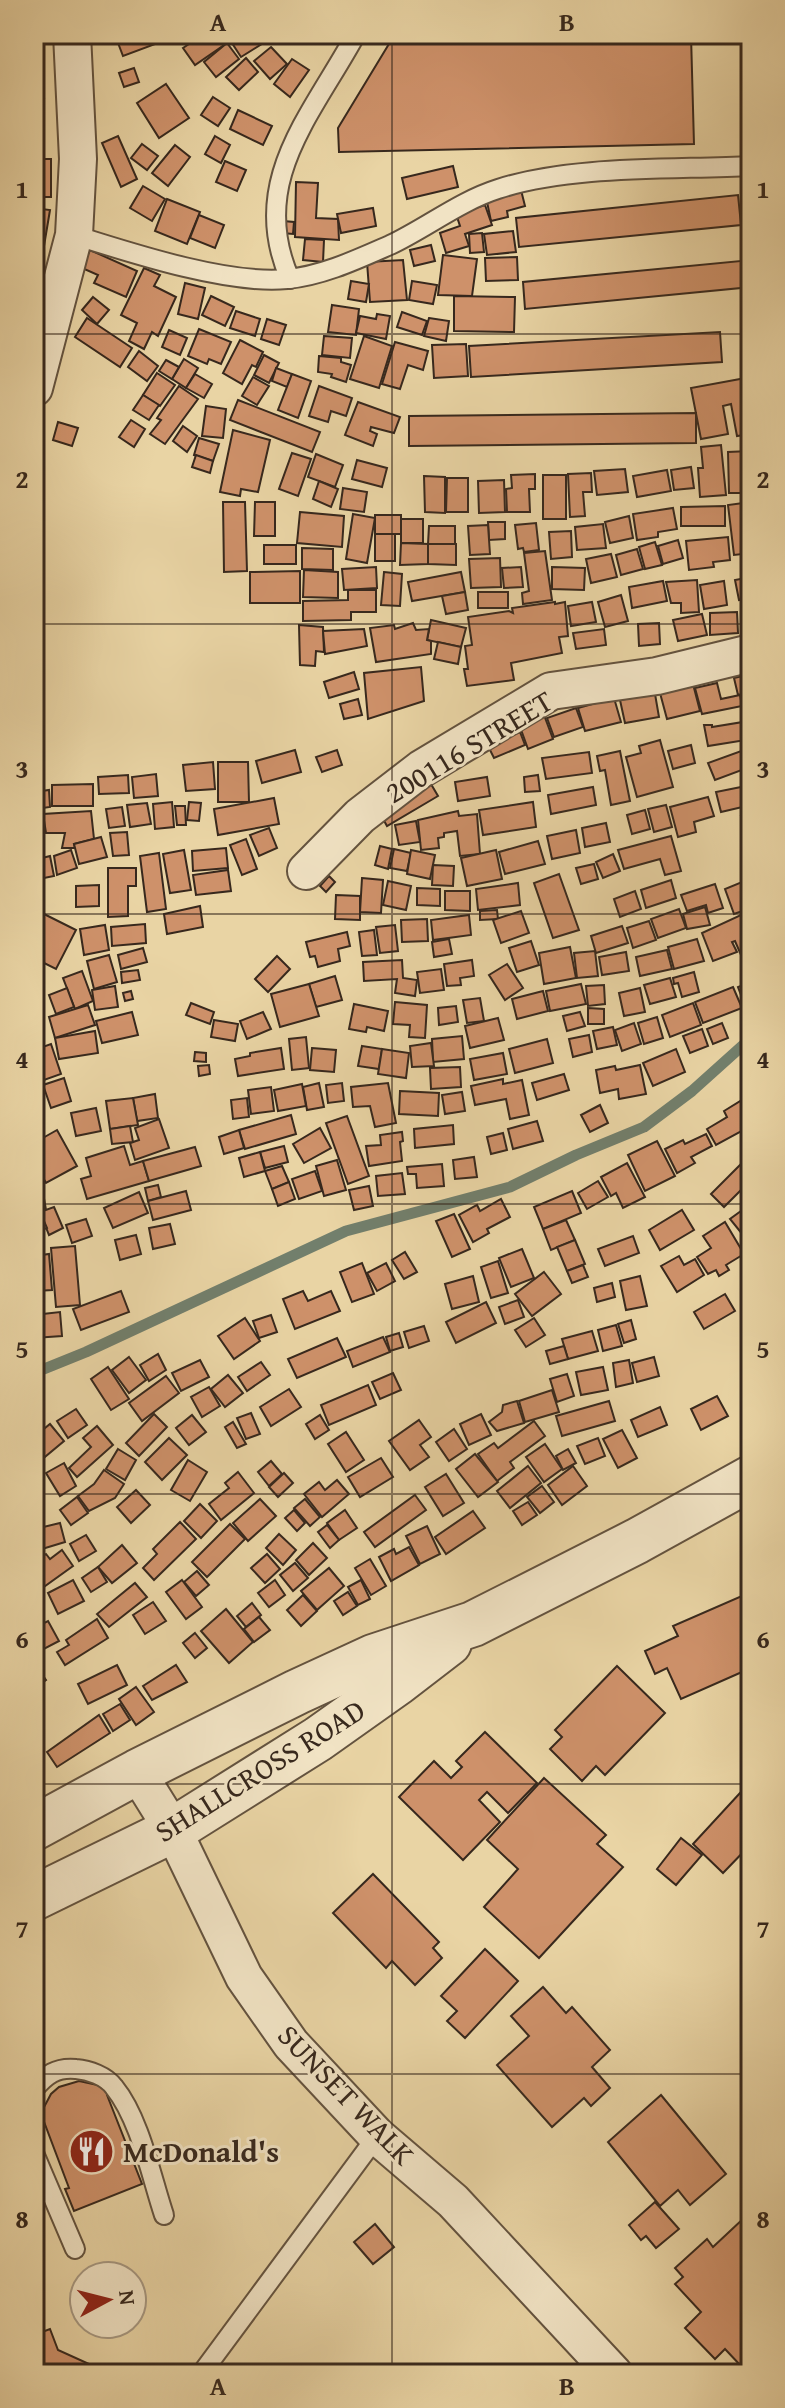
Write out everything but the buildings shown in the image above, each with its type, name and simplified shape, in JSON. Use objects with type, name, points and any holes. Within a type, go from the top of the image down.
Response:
[{"type":"street","points":[[34,388],[74,235],[78,159],[72,34]]},
{"type":"street","name":"200116 STREET","points":[[306,871],[360,816],[421,769],[551,691],[657,676],[751,653]]},
{"type":"street","name":"SHALLCROSS ROAD","points":[[34,1828],[137,1772],[297,1692],[373,1657],[473,1624],[637,1541],[751,1478]]},
{"type":"street","name":"SHALLCROSS ROAD","points":[[34,1898],[173,1830],[318,1739],[473,1624]]},
{"type":"street","name":"SUNSET WALK","points":[[137,1772],[173,1830],[244,1977],[291,2044],[377,2136],[453,2201],[614,2374]]},
{"type":"lane","points":[[290,279],[280,257],[274,210],[281,173],[297,135],[356,34]]},
{"type":"lane","points":[[74,235],[237,277],[290,279],[341,265],[393,243],[495,190],[535,179],[751,166]]},
{"type":"lane","points":[[34,2089],[49,2073],[69,2069],[89,2071],[113,2085],[132,2118],[164,2215]]},
{"type":"lane","points":[[201,2374],[377,2136]]},
{"type":"lane","points":[[34,2153],[75,2249]]},
{"type":"waterway","points":[[34,1373],[86,1352],[346,1231],[510,1187],[644,1127],[692,1091],[751,1038]]},
{"type":"place","name":"McDonald's","points":[[92,2152]]}]
